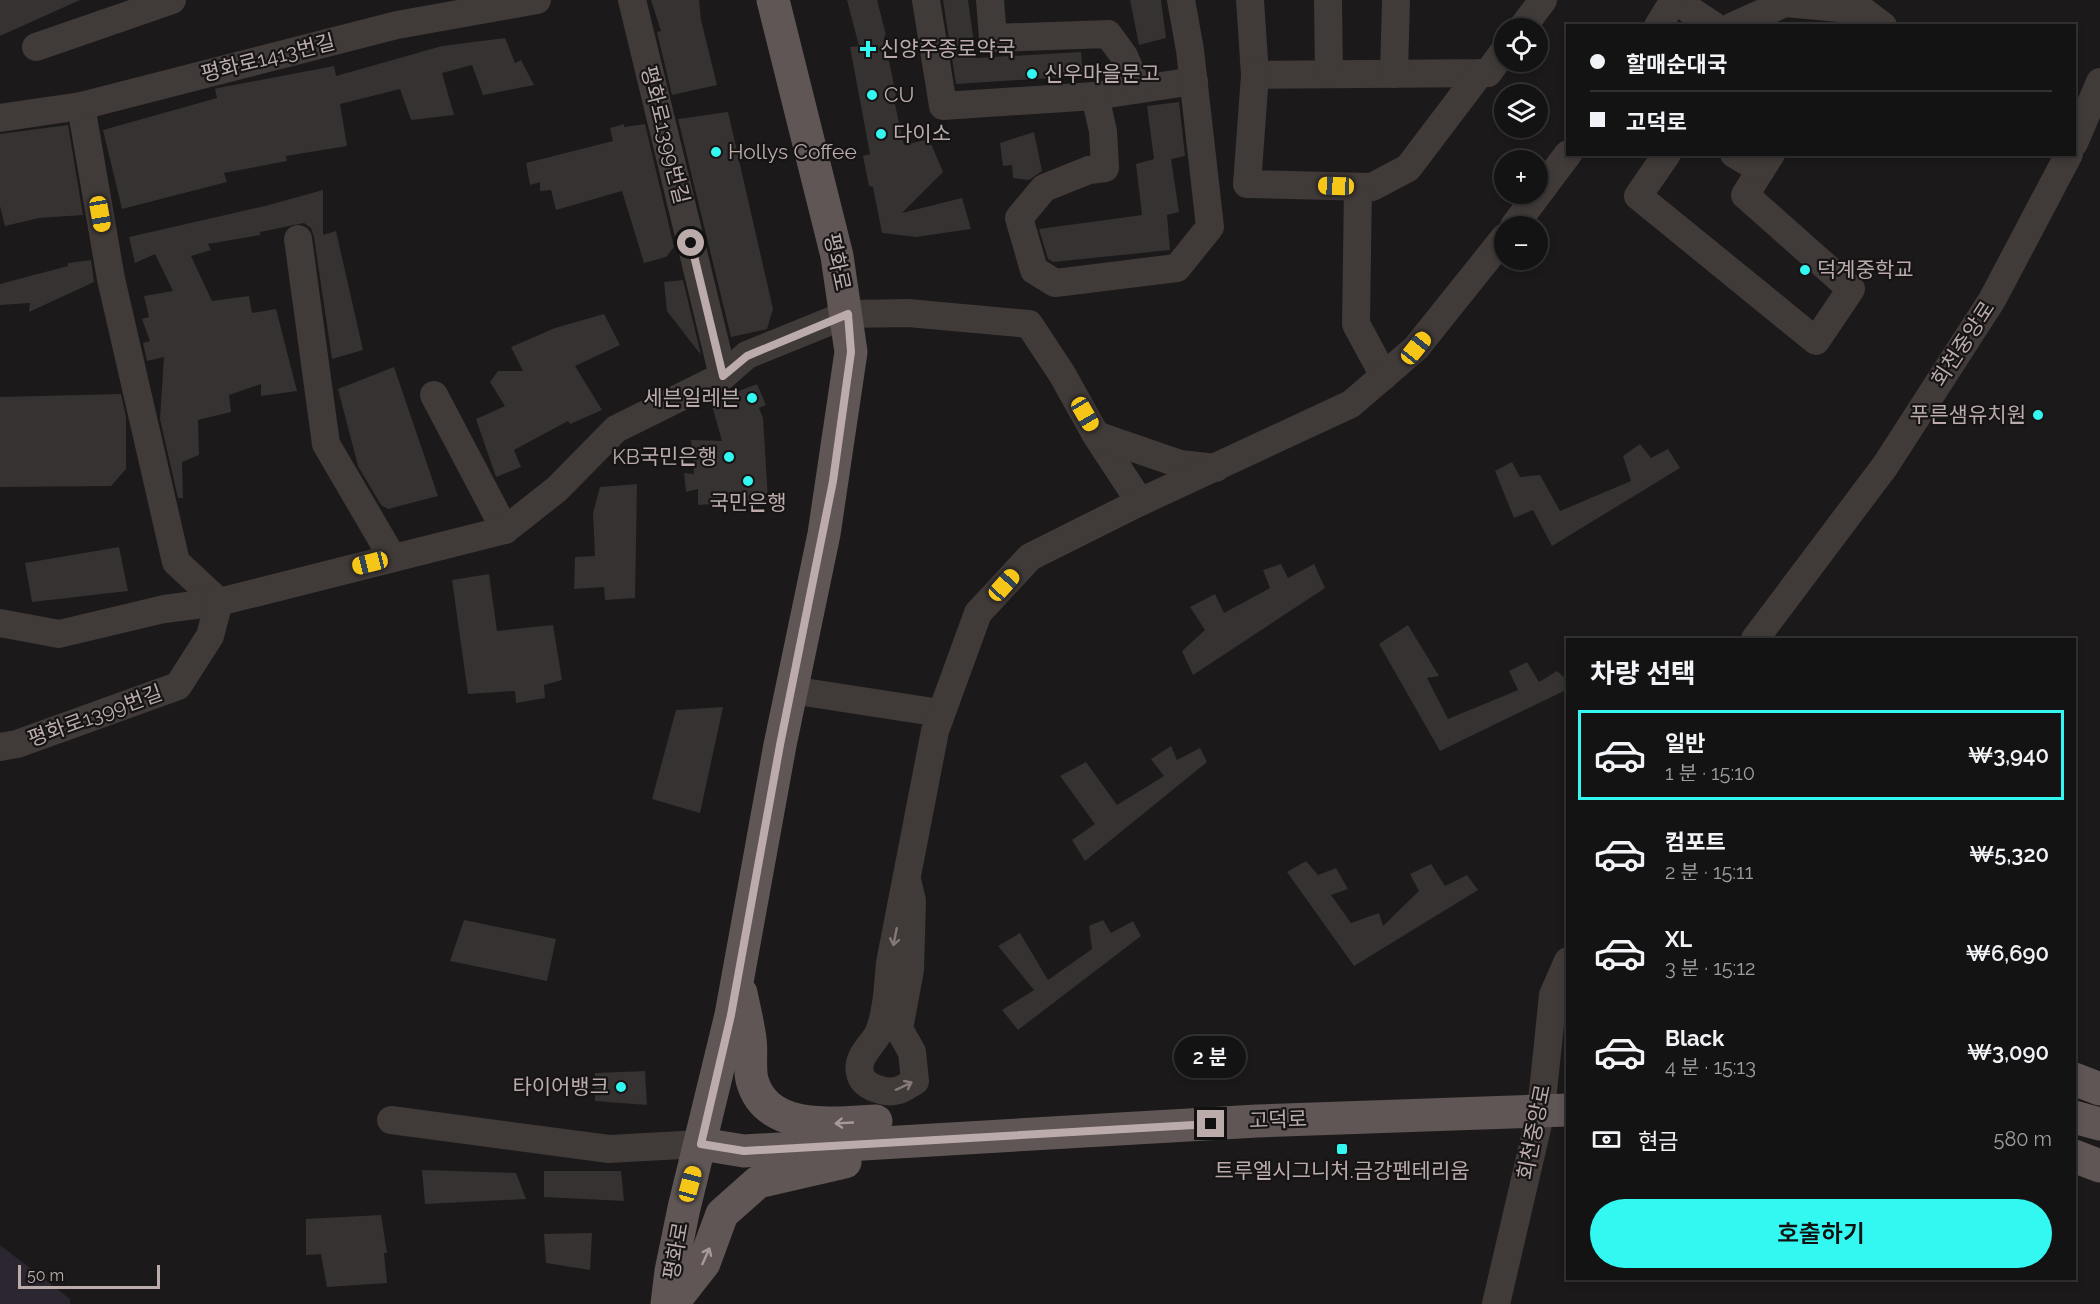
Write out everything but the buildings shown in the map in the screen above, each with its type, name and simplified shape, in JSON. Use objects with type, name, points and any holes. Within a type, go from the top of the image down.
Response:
[{"type":"main road","name":"평화로","points":[[668,1304],[678,1239],[738,977],[824,534],[851,352],[848,314],[829,224],[773,0]]},
{"type":"main road","points":[[738,977],[750,1040],[752,1080],[764,1102],[792,1120],[831,1124],[918,1119],[1027,1135]]},
{"type":"main road","points":[[2076,1081],[2100,1089]]},
{"type":"main road","name":"고덕로","points":[[701,1144],[735,1151],[1257,1121],[1554,1110]]},
{"type":"main road","points":[[2076,1118],[2100,1124]]},
{"type":"main road","points":[[672,1304],[704,1263],[722,1214],[758,1182],[954,1140]]},
{"type":"main road","points":[[2076,1157],[2100,1166]]},
{"type":"street","points":[[36,47],[172,0]]},
{"type":"street","name":"평화로1413번길","points":[[0,118],[81,106],[397,25],[537,0]]},
{"type":"street","name":"평화로1399번길","points":[[632,0],[723,376]]},
{"type":"street","points":[[926,0],[943,106],[1095,96],[1194,81]]},
{"type":"street","points":[[990,0],[993,38],[1107,34],[1124,56],[1138,89]]},
{"type":"street","points":[[1095,96],[1103,131],[1105,168],[1089,170],[1044,188],[1019,218],[1034,270],[1055,283],[1177,268],[1209,226],[1194,81],[1181,0]]},
{"type":"street","points":[[1250,0],[1255,75],[1247,184],[1372,187],[1408,168],[1480,73]]},
{"type":"street","points":[[1328,0],[1329,74]]},
{"type":"street","points":[[1394,74],[1396,0]]},
{"type":"street","points":[[1529,18],[1543,0]]},
{"type":"street","points":[[1738,24],[1785,3],[1866,20]]},
{"type":"street","points":[[1662,24],[1687,12]]},
{"type":"street","points":[[1255,75],[1488,73],[1494,65]]},
{"type":"street","points":[[2076,138],[2100,82]]},
{"type":"street","points":[[81,106],[111,279],[176,562],[219,602]]},
{"type":"street","points":[[1522,216],[1566,156]]},
{"type":"street","points":[[1666,156],[1638,196],[1816,341],[1851,289],[1745,195],[1766,162],[1742,156]]},
{"type":"street","name":"회천중앙로","points":[[1756,638],[1885,466],[1992,300],[2068,156]]},
{"type":"street","points":[[1358,187],[1356,324],[1384,376]]},
{"type":"street","points":[[298,239],[326,444],[361,508],[392,557]]},
{"type":"street","points":[[907,880],[912,901],[910,970],[899,1029],[912,1052],[915,1081],[897,1090],[879,1090],[865,1082],[860,1073],[862,1056],[878,1032],[907,880],[940,713],[978,613],[1030,557],[1140,502],[1351,404],[1416,348],[1494,250]]},
{"type":"street","points":[[0,623],[59,634],[165,609],[219,602],[505,530],[557,489],[616,429],[723,376],[747,356],[848,314],[908,313],[1029,324],[1062,374],[1096,435],[1140,502]]},
{"type":"street","points":[[434,395],[505,530]]},
{"type":"street","points":[[1096,435],[1180,464],[1216,468]]},
{"type":"street","name":"평화로1399번길","points":[[0,747],[17,744],[178,687],[210,636],[219,602]]},
{"type":"street","points":[[792,690],[940,713]]},
{"type":"street","name":"회천중앙로","points":[[1496,1304],[1554,1110],[1553,995],[1566,965]]},
{"type":"street","points":[[391,1120],[609,1149],[701,1144]]},
{"type":"shaded area","points":[[0,1245],[70,1299],[70,1304],[0,1304]]},
{"type":"place","name":"신양주종로약국","points":[[868,49]]},
{"type":"place","name":"신우마을문고","points":[[1032,74]]},
{"type":"place","name":"CU","points":[[872,95]]},
{"type":"place","name":"다이소","points":[[881,134]]},
{"type":"place","name":"Hollys Coffee","points":[[716,152]]},
{"type":"place","name":"덕계중학교","points":[[1805,270]]},
{"type":"place","name":"세븐일레븐","points":[[752,398]]},
{"type":"place","name":"푸른샘유치원","points":[[2038,415]]},
{"type":"place","name":"KB국민은행","points":[[729,457]]},
{"type":"place","name":"국민은행","points":[[748,481]]},
{"type":"place","name":"타이어뱅크","points":[[621,1087]]},
{"type":"place","name":"트루엘시그니처.금강펜테리움","points":[[1342,1149]]},
{"type":"route","points":[[691,243],[723,376],[747,356],[848,314],[851,352],[824,534],[780,745],[731,1015],[701,1144],[744,1151],[1211,1124]]}]
